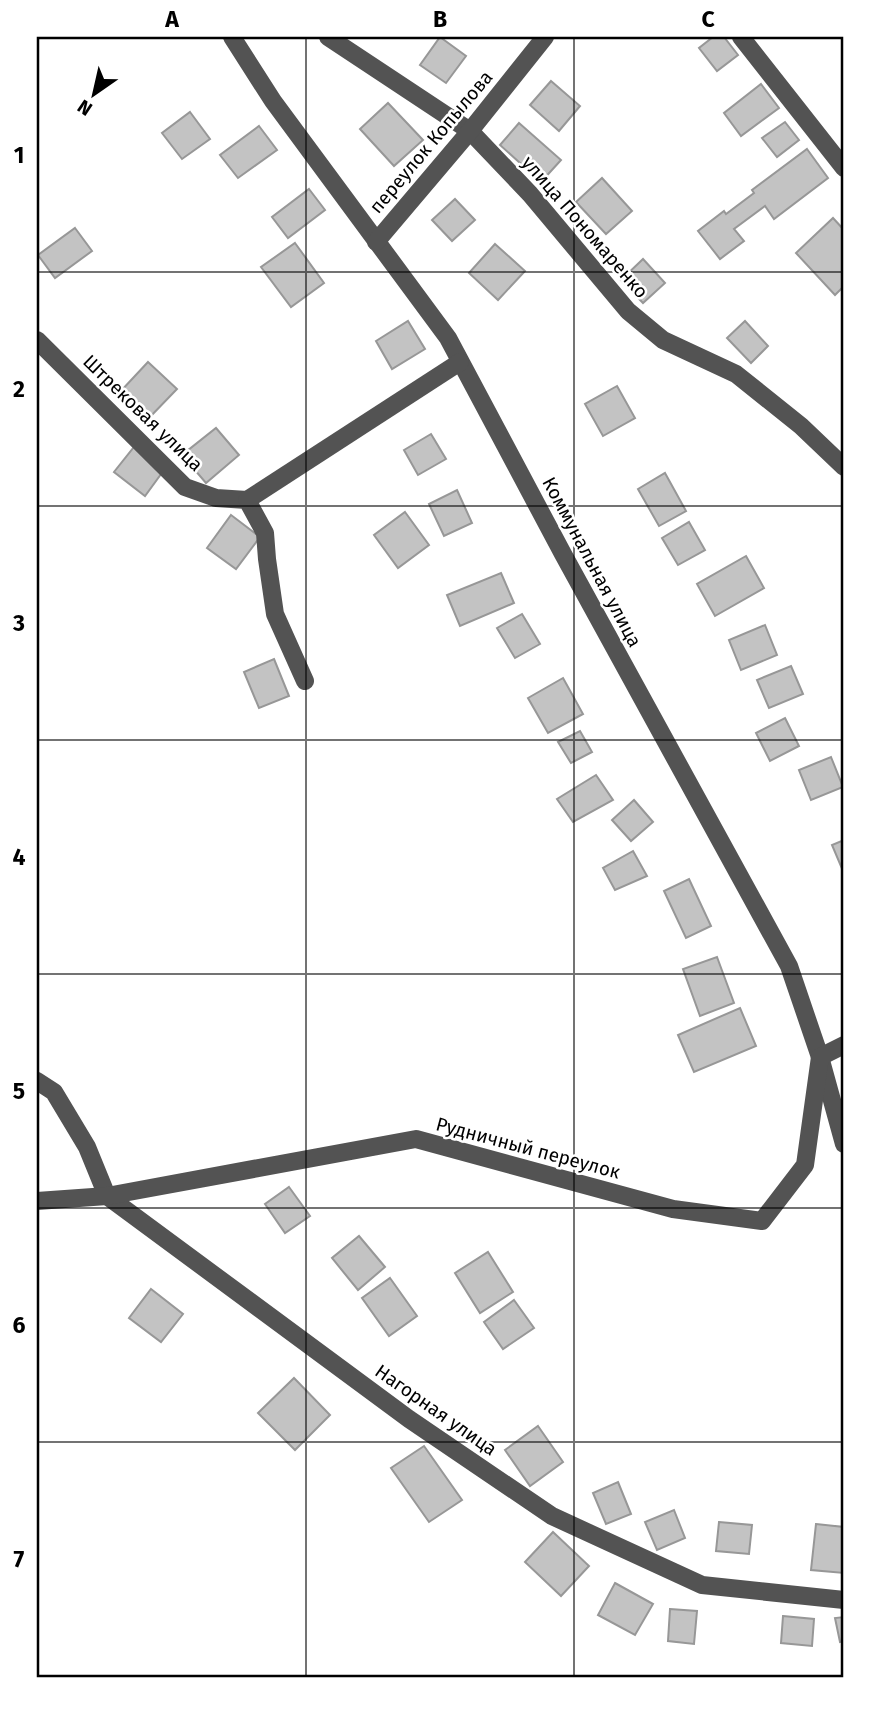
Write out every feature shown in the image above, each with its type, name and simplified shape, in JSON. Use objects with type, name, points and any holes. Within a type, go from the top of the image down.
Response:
[{"type":"street","name":"Коммунальная улица","points":[[232,37],[273,101],[447,338],[789,966],[820,1057],[844,1144]]},
{"type":"street","name":"улица Пономаренко","points":[[328,37],[470,131],[530,194],[628,311],[663,340],[736,374],[801,426],[844,467]]},
{"type":"street","name":"переулок Копылова","points":[[376,242],[545,37]]},
{"type":"street","points":[[741,37],[844,169]]},
{"type":"street","name":"Штрековая улица","points":[[37,340],[185,487],[216,498],[247,500]]},
{"type":"street","points":[[305,681],[275,614],[265,533],[247,500],[460,362]]},
{"type":"street","points":[[820,1057],[844,1045]]},
{"type":"street","name":"Рудничный переулок","points":[[37,1202],[107,1196],[415,1139],[673,1209],[762,1222],[805,1165],[820,1057]]},
{"type":"street","points":[[37,1081],[54,1092],[87,1147],[107,1196],[37,1189]]},
{"type":"street","name":"Нагорная улица","points":[[107,1196],[408,1419],[552,1516],[702,1585],[844,1600]]},
{"type":"building","points":[[440,37],[466,56],[446,83],[420,65]]},
{"type":"building","points":[[713,37],[724,37],[738,55],[717,71],[699,48]]},
{"type":"building","points":[[551,81],[580,106],[559,131],[530,105]]},
{"type":"building","points":[[761,84],[779,108],[741,136],[724,113]]},
{"type":"building","points":[[388,103],[423,140],[394,166],[360,129]]},
{"type":"building","points":[[190,112],[210,139],[182,159],[162,133]]},
{"type":"building","points":[[785,122],[799,140],[777,157],[762,138]]},
{"type":"building","points":[[519,123],[561,160],[541,182],[500,145]]},
{"type":"building","points":[[259,126],[277,150],[238,178],[220,155]]},
{"type":"building","points":[[807,149],[828,178],[774,219],[765,206],[734,229],[744,241],[720,259],[698,231],[754,193],[752,190]]},
{"type":"building","points":[[602,178],[632,211],[606,234],[576,202]]},
{"type":"building","points":[[309,189],[325,210],[288,238],[272,217]]},
{"type":"building","points":[[455,199],[475,220],[452,241],[432,220]]},
{"type":"building","points":[[833,218],[844,230],[844,286],[835,295],[796,253]]},
{"type":"building","points":[[75,228],[92,251],[55,278],[38,255]]},
{"type":"building","points":[[295,243],[324,283],[291,307],[261,267]]},
{"type":"building","points":[[495,244],[525,271],[498,300],[469,273]]},
{"type":"building","points":[[643,259],[665,283],[643,303],[621,280]]},
{"type":"building","points":[[408,321],[425,349],[392,369],[376,341]]},
{"type":"building","points":[[745,321],[768,346],[751,363],[727,338]]},
{"type":"building","points":[[148,362],[177,389],[147,420],[119,393]]},
{"type":"building","points":[[617,386],[635,418],[603,436],[585,404]]},
{"type":"building","points":[[216,428],[239,455],[206,483],[182,455]]},
{"type":"building","points":[[431,434],[446,459],[418,475],[404,450]]},
{"type":"building","points":[[134,447],[164,470],[145,496],[114,472]]},
{"type":"building","points":[[665,473],[686,511],[659,526],[638,489]]},
{"type":"building","points":[[457,490],[472,523],[444,536],[429,504]]},
{"type":"building","points":[[405,512],[429,545],[398,568],[374,535]]},
{"type":"building","points":[[231,515],[260,537],[236,569],[207,548]]},
{"type":"building","points":[[689,522],[705,550],[678,565],[662,538]]},
{"type":"building","points":[[746,556],[764,588],[715,616],[697,584]]},
{"type":"building","points":[[501,573],[514,603],[460,626],[447,595]]},
{"type":"building","points":[[522,614],[540,644],[515,658],[497,628]]},
{"type":"building","points":[[765,625],[777,655],[741,670],[729,640]]},
{"type":"building","points":[[274,659],[289,696],[259,708],[244,672]]},
{"type":"building","points":[[791,666],[803,694],[769,708],[757,680]]},
{"type":"building","points":[[563,678],[583,714],[548,733],[528,698]]},
{"type":"building","points":[[785,718],[799,746],[770,761],[756,733]]},
{"type":"building","points":[[580,731],[592,752],[571,763],[558,742]]},
{"type":"building","points":[[831,757],[843,787],[811,800],[799,770]]},
{"type":"building","points":[[596,775],[613,800],[573,822],[557,799]]},
{"type":"building","points":[[634,800],[653,822],[631,841],[612,820]]},
{"type":"building","points":[[844,840],[844,871],[843,871],[832,845]]},
{"type":"building","points":[[633,851],[647,876],[615,890],[603,868]]},
{"type":"building","points":[[689,879],[711,926],[686,938],[664,891]]},
{"type":"building","points":[[717,957],[734,1003],[700,1016],[683,969]]},
{"type":"building","points":[[740,1008],[756,1046],[694,1072],[678,1035]]},
{"type":"building","points":[[289,1187],[310,1216],[285,1233],[265,1204]]},
{"type":"building","points":[[359,1236],[385,1267],[358,1290],[332,1258]]},
{"type":"building","points":[[488,1252],[513,1292],[480,1313],[455,1273]]},
{"type":"building","points":[[390,1278],[417,1316],[389,1336],[362,1298]]},
{"type":"building","points":[[151,1289],[183,1314],[161,1342],[129,1318]]},
{"type":"building","points":[[514,1300],[534,1328],[503,1349],[484,1322]]},
{"type":"building","points":[[294,1378],[330,1415],[295,1450],[258,1413]]},
{"type":"building","points":[[538,1426],[563,1462],[530,1486],[505,1450]]},
{"type":"building","points":[[424,1446],[462,1500],[429,1522],[391,1468]]},
{"type":"building","points":[[618,1482],[631,1514],[606,1524],[593,1493]]},
{"type":"building","points":[[674,1510],[685,1538],[657,1550],[645,1522]]},
{"type":"building","points":[[719,1522],[752,1525],[749,1554],[716,1551]]},
{"type":"building","points":[[816,1524],[844,1527],[844,1573],[811,1570]]},
{"type":"building","points":[[553,1532],[589,1566],[561,1596],[525,1562]]},
{"type":"building","points":[[615,1583],[653,1604],[635,1635],[598,1615]]},
{"type":"building","points":[[670,1609],[697,1611],[694,1644],[668,1641]]},
{"type":"building","points":[[783,1616],[814,1619],[812,1646],[781,1643]]},
{"type":"building","points":[[844,1617],[844,1641],[840,1642],[835,1618]]}]
